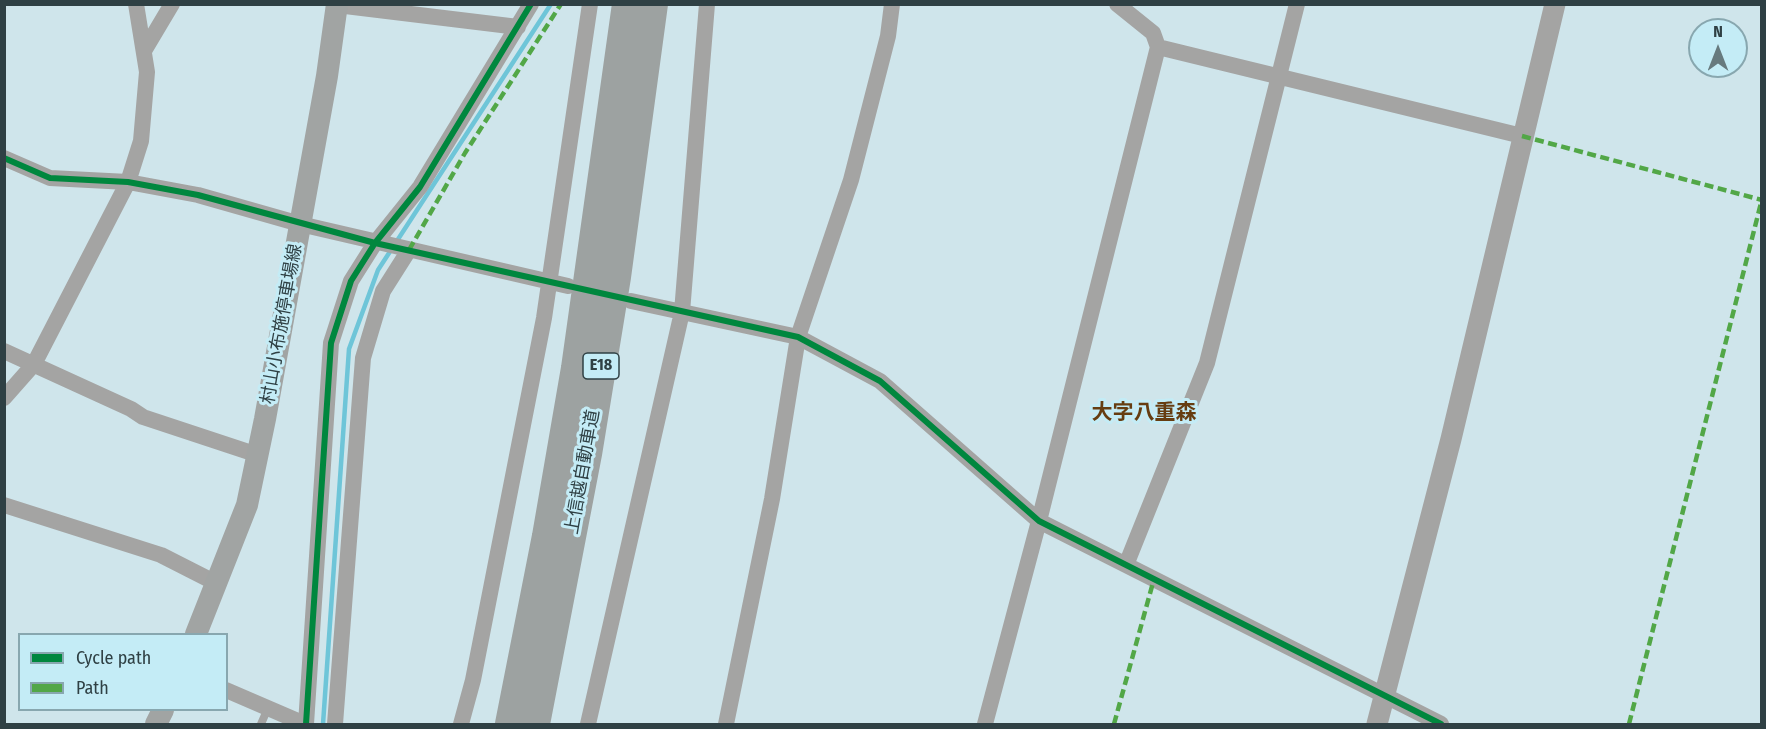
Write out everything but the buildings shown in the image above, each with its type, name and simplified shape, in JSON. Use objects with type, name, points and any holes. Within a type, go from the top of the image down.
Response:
[{"type":"highway","name":"上信越自動車道","points":[[510,724],[547,536],[574,379],[604,187],[627,4]]},
{"type":"highway","name":"上信越自動車道","points":[[535,724],[591,430],[616,277],[652,4]]},
{"type":"main road","name":"村山小布施停車場線","points":[[195,633],[218,584],[247,505],[327,76],[337,4]]},
{"type":"street","points":[[4,398],[34,364],[128,182],[141,141],[147,72],[136,4]]},
{"type":"street","points":[[144,51],[172,4]]},
{"type":"street","points":[[337,4],[518,27]]},
{"type":"street","points":[[228,691],[305,724],[331,344],[351,281],[420,187],[531,4]]},
{"type":"street","points":[[461,724],[480,645],[544,318],[590,4]]},
{"type":"street","points":[[588,724],[682,312],[707,4]]},
{"type":"street","points":[[726,724],[772,499],[798,338],[851,180],[888,36],[892,4]]},
{"type":"street","points":[[985,724],[1039,521],[1158,47],[1153,33],[1117,4]]},
{"type":"street","points":[[1126,565],[1207,363],[1297,4]]},
{"type":"street","points":[[1377,724],[1453,427],[1555,4]]},
{"type":"street","points":[[1158,47],[1522,136]]},
{"type":"street","points":[[4,158],[50,178],[128,182],[198,195],[379,244],[568,286]]},
{"type":"street","points":[[335,724],[363,358],[383,291],[406,249]]},
{"type":"street","points":[[631,301],[798,338],[880,381],[1039,521],[1441,724]]},
{"type":"street","points":[[4,351],[131,409],[143,417],[258,455]]},
{"type":"street","points":[[4,505],[160,555],[218,584]]},
{"type":"lane","points":[[261,724],[268,708]]},
{"type":"waterway","points":[[323,724],[349,349],[378,270],[551,4]]},
{"type":"marked path","points":[[409,250],[465,153],[561,4]]},
{"type":"marked path","points":[[1522,136],[1762,200]]},
{"type":"marked path","points":[[1629,724],[1762,199]]},
{"type":"marked path","points":[[1114,724],[1154,579]]},
{"type":"cycle path","points":[[306,724],[331,343],[351,281],[375,243],[420,187],[531,4]]},
{"type":"cycle path","points":[[4,158],[50,178],[128,182],[198,195],[375,243],[798,337],[880,381],[1039,521],[1441,724]]},
{"type":"district","name":"大字八重森","points":[[1144,413]]}]
